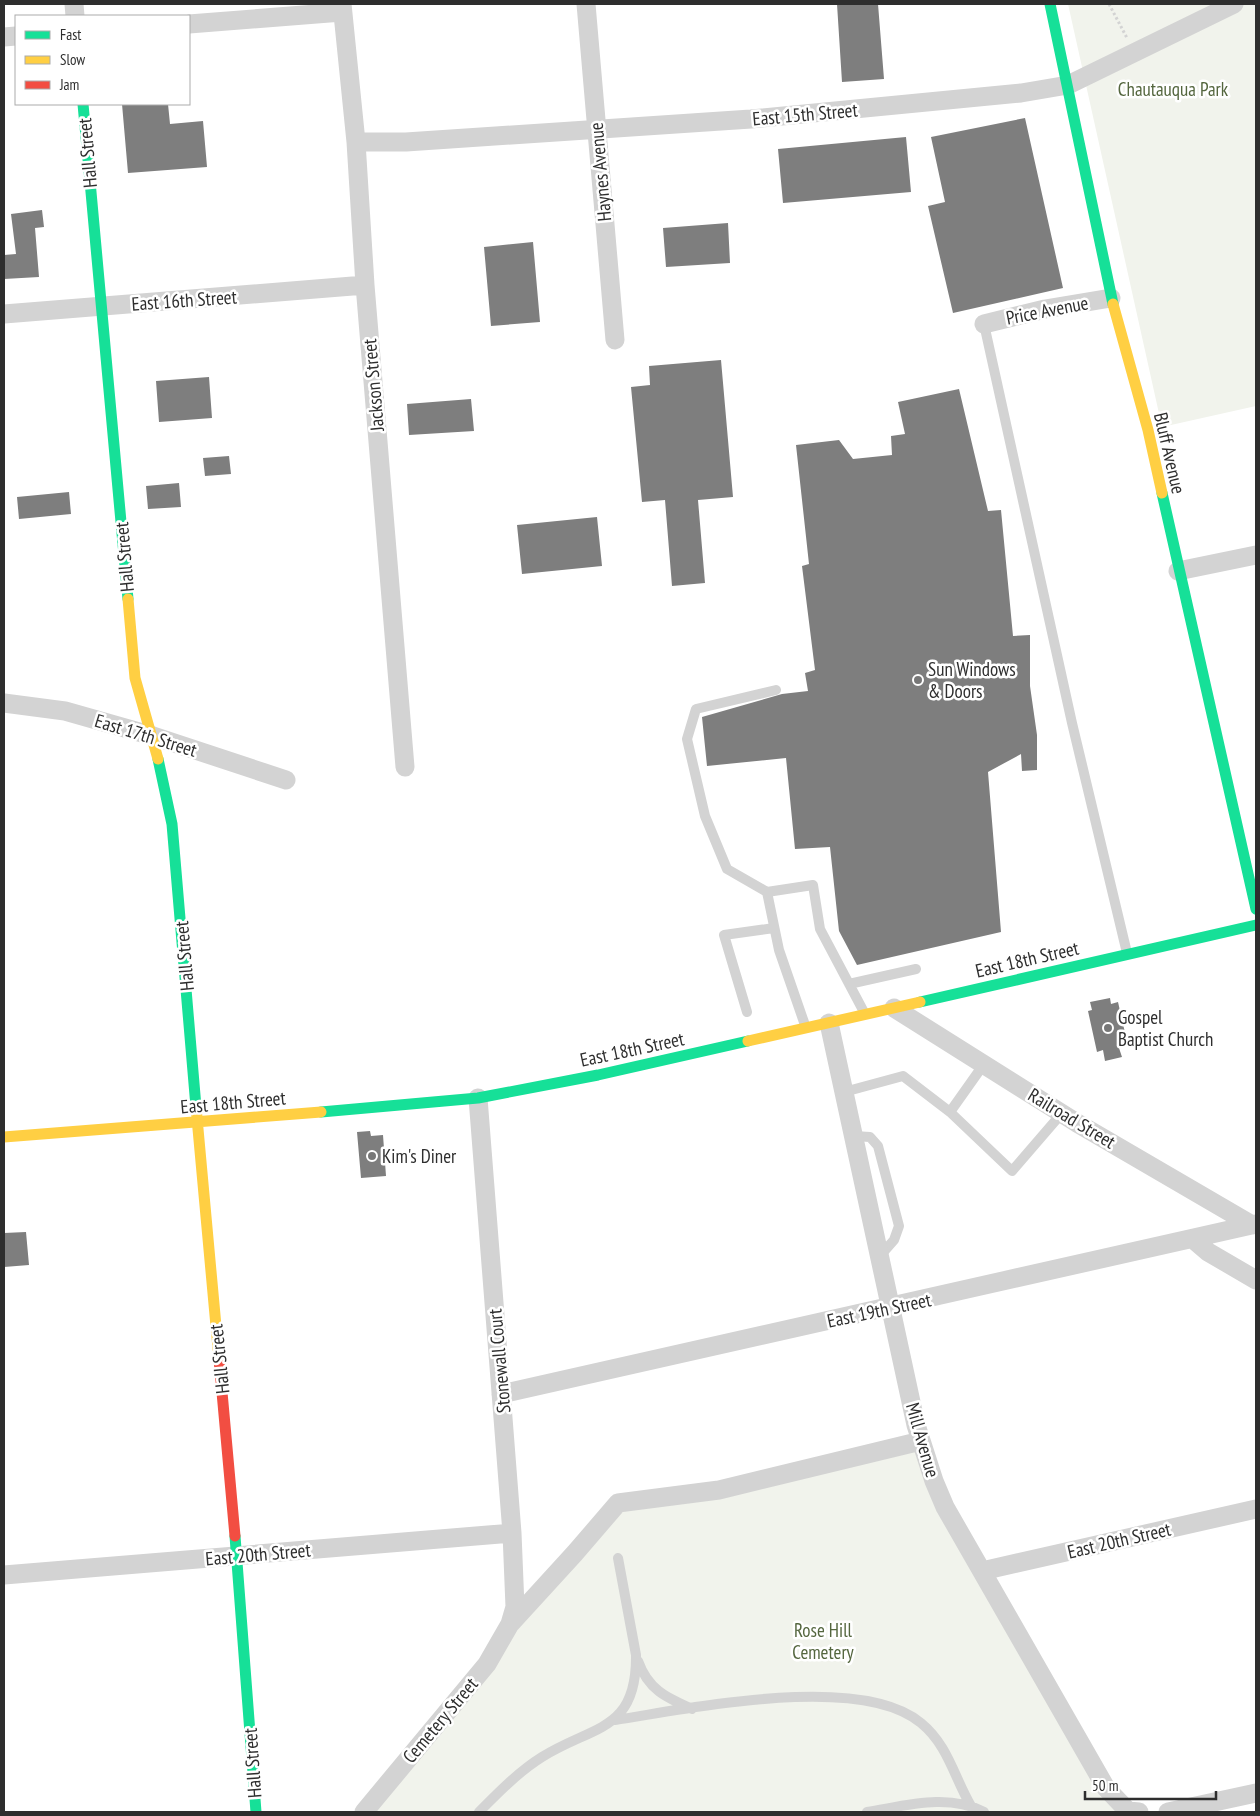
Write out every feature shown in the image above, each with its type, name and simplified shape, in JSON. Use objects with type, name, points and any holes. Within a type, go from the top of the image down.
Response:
[{"type":"street","name":"Haynes Avenue","points":[[586,4],[615,340]]},
{"type":"street","name":"Bluff Avenue","points":[[1050,4],[1111,298],[1148,430],[1178,572],[1222,755],[1256,909]]},
{"type":"street","name":"East 15th Street","points":[[356,142],[406,142],[761,118],[1021,93],[1068,85],[1234,4]]},
{"type":"street","points":[[190,24],[342,8]]},
{"type":"street","name":"Jackson Street","points":[[342,8],[356,142],[365,286],[405,767]]},
{"type":"street","name":"Hall Street","points":[[83,105],[135,678],[153,736],[172,824],[237,1556],[256,1812]]},
{"type":"street","name":"East 16th Street","points":[[4,314],[365,286]]},
{"type":"street","name":"Price Avenue","points":[[984,324],[1045,309],[1111,298]]},
{"type":"street","points":[[1178,572],[1256,555]]},
{"type":"street","name":"East 17th Street","points":[[4,703],[65,711],[153,736],[286,780]]},
{"type":"street","name":"East 18th Street","points":[[4,1137],[200,1123],[478,1098],[598,1075],[1256,924]]},
{"type":"street","name":"Railroad Street","points":[[894,1008],[1062,1113],[1254,1224]]},
{"type":"street","name":"Mill Avenue","points":[[829,1023],[921,1441],[934,1481],[945,1508],[1106,1788],[1134,1812]]},
{"type":"street","name":"Stonewall Court","points":[[478,1098],[512,1533],[515,1608],[510,1624]]},
{"type":"street","name":"East 19th Street","points":[[501,1394],[812,1323],[892,1308],[1194,1240],[1254,1224]]},
{"type":"street","points":[[1194,1240],[1208,1252],[1256,1280]]},
{"type":"street","points":[[510,1624],[576,1553],[618,1503],[719,1490],[921,1441]]},
{"type":"street","name":"East 20th Street","points":[[982,1571],[1256,1509]]},
{"type":"street","name":"East 20th Street","points":[[4,1575],[512,1533]]},
{"type":"street","name":"Cemetery Street","points":[[364,1812],[487,1664],[510,1624]]},
{"type":"street","points":[[1168,1812],[1256,1793]]},
{"type":"lane","points":[[984,324],[1072,723],[1127,954]]},
{"type":"lane","points":[[776,690],[696,709],[687,739],[705,816],[727,869],[767,892],[813,886],[820,929],[866,1014]]},
{"type":"lane","points":[[767,892],[779,950],[806,1028]]},
{"type":"lane","points":[[747,1012],[724,935],[774,928]]},
{"type":"lane","points":[[850,984],[916,968]]},
{"type":"lane","points":[[950,1112],[984,1064]]},
{"type":"lane","points":[[844,1092],[903,1076],[950,1112],[1012,1172],[1062,1113]]},
{"type":"lane","points":[[618,1558],[636,1655],[647,1682],[656,1690],[692,1709]]},
{"type":"lane","points":[[615,1720],[628,1703],[633,1687],[636,1655]]},
{"type":"lane","points":[[479,1812],[518,1774],[541,1758],[615,1720],[759,1699],[818,1697],[861,1700],[893,1708],[920,1722],[939,1741],[971,1806]]},
{"type":"lane","points":[[867,1812],[943,1801],[971,1806],[984,1812]]},
{"type":"path","points":[[1109,4],[1135,52]]},
{"type":"green space","name":"Chautauqua Park","points":[[1068,4],[1256,4],[1256,406],[1162,427]]},
{"type":"green space","name":"Rose Hill Cemetery","points":[[921,1441],[934,1481],[1128,1812],[364,1812],[618,1503]]},
{"type":"building","points":[[837,4],[878,4],[884,79],[842,82]]},
{"type":"building","points":[[122,105],[168,105],[170,124],[203,121],[207,167],[128,173]]},
{"type":"building","points":[[1025,118],[1063,288],[953,313],[928,206],[945,202],[931,137]]},
{"type":"building","points":[[906,137],[911,192],[783,203],[778,149]]},
{"type":"building","points":[[42,210],[44,227],[35,228],[39,277],[4,279],[4,255],[16,254],[11,214]]},
{"type":"building","points":[[728,223],[730,263],[666,267],[663,228]]},
{"type":"building","points":[[533,242],[540,322],[491,326],[484,247]]},
{"type":"building","points":[[721,360],[733,497],[698,500],[705,583],[672,586],[665,500],[642,502],[631,387],[650,385],[649,366]]},
{"type":"building","points":[[209,377],[212,418],[159,422],[156,381]]},
{"type":"building","name":"Sun Windows & Doors","points":[[959,389],[988,511],[1001,510],[1013,636],[1030,635],[1030,686],[1037,735],[1037,770],[1022,771],[1021,754],[988,772],[1001,932],[857,965],[839,931],[830,847],[795,849],[786,758],[707,766],[702,717],[782,694],[808,691],[805,673],[815,670],[802,566],[809,564],[796,445],[839,440],[853,459],[892,455],[891,436],[905,434],[898,402]]},
{"type":"building","points":[[471,399],[474,431],[409,435],[407,404]]},
{"type":"building","points":[[229,456],[231,474],[205,476],[203,458]]},
{"type":"building","points":[[179,483],[181,507],[148,509],[146,486]]},
{"type":"building","points":[[69,492],[71,514],[19,519],[17,497]]},
{"type":"building","points":[[597,517],[602,566],[522,574],[517,525]]},
{"type":"building","name":"Gospel Baptist Church","points":[[1110,998],[1111,1004],[1118,1002],[1128,1046],[1119,1048],[1122,1057],[1105,1061],[1103,1050],[1097,1052],[1088,1011],[1092,1010],[1090,1002]]},
{"type":"building","name":"Kim's Diner","points":[[370,1131],[371,1136],[383,1135],[386,1176],[361,1178],[357,1132]]},
{"type":"building","points":[[26,1232],[29,1265],[4,1267],[4,1233]]},
{"type":"traffic: fast","points":[[1050,4],[1113,304]]},
{"type":"traffic: fast","points":[[83,105],[128,599]]},
{"type":"traffic: fast","points":[[1162,493],[1256,909]]},
{"type":"traffic: fast","points":[[158,759],[172,824],[196,1107]]},
{"type":"traffic: fast","points":[[920,1002],[1256,925]]},
{"type":"traffic: fast","points":[[321,1112],[478,1098],[598,1075],[748,1041]]},
{"type":"traffic: fast","points":[[235,1536],[256,1812]]},
{"type":"traffic: slow","points":[[1113,304],[1148,430],[1162,493]]},
{"type":"traffic: slow","points":[[128,599],[135,678],[158,759]]},
{"type":"traffic: slow","points":[[748,1041],[920,1002]]},
{"type":"traffic: slow","points":[[196,1107],[219,1359]]},
{"type":"traffic: slow","points":[[4,1137],[321,1112]]},
{"type":"traffic: jam","points":[[219,1359],[235,1536]]},
{"type":"place","name":"Sun Windows & Doors","points":[[918,680]]},
{"type":"place","name":"Gospel Baptist Church","points":[[1108,1028]]},
{"type":"place","name":"Kim's Diner","points":[[372,1156]]}]
